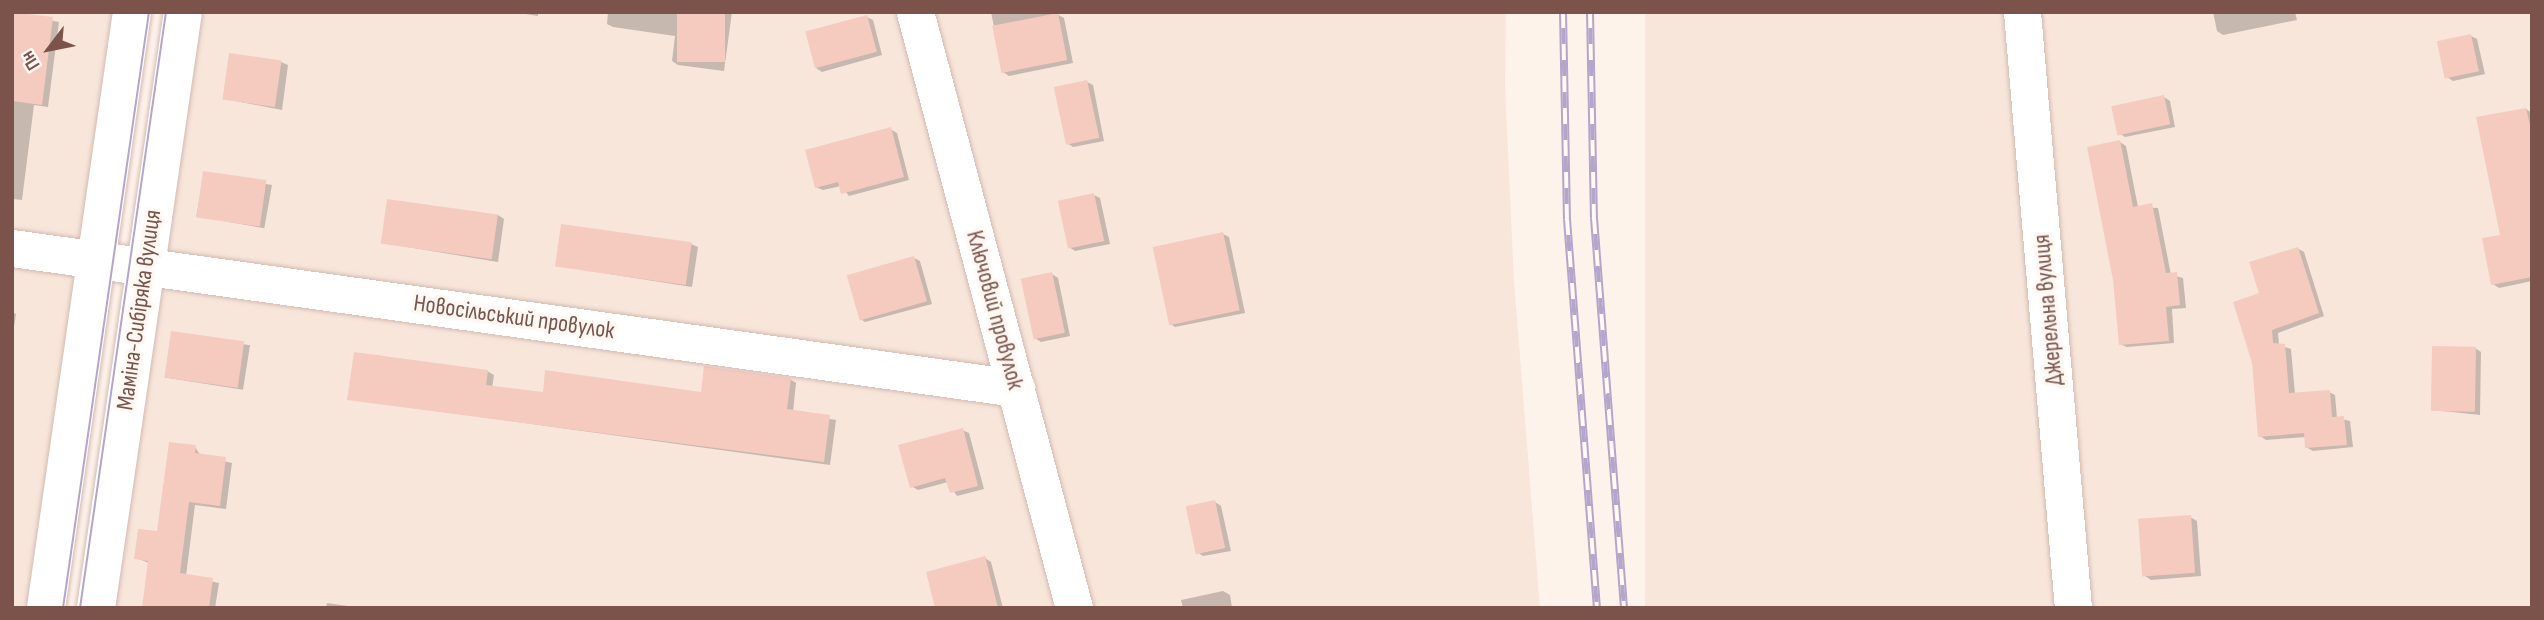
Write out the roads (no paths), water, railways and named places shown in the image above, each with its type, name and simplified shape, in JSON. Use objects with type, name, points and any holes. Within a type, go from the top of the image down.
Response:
[{"type":"main road","name":"Маміна-Сибіряка вулиця","points":[[46,608],[132,12]]},
{"type":"main road","name":"Маміна-Сибіряка вулиця","points":[[96,608],[183,12]]},
{"type":"street","name":"Ключовий провулок","points":[[915,12],[1074,608]]},
{"type":"street","name":"Джерельна вулиця","points":[[2022,12],[2073,608]]},
{"type":"street","name":"Новосільський провулок","points":[[12,248],[1016,388]]},
{"type":"tram line","points":[[63,608],[149,12]]},
{"type":"tram line","points":[[80,608],[166,12]]},
{"type":"railway","points":[[1563,12],[1567,219],[1597,608]]},
{"type":"railway","points":[[1590,12],[1594,218],[1624,608]]}]
